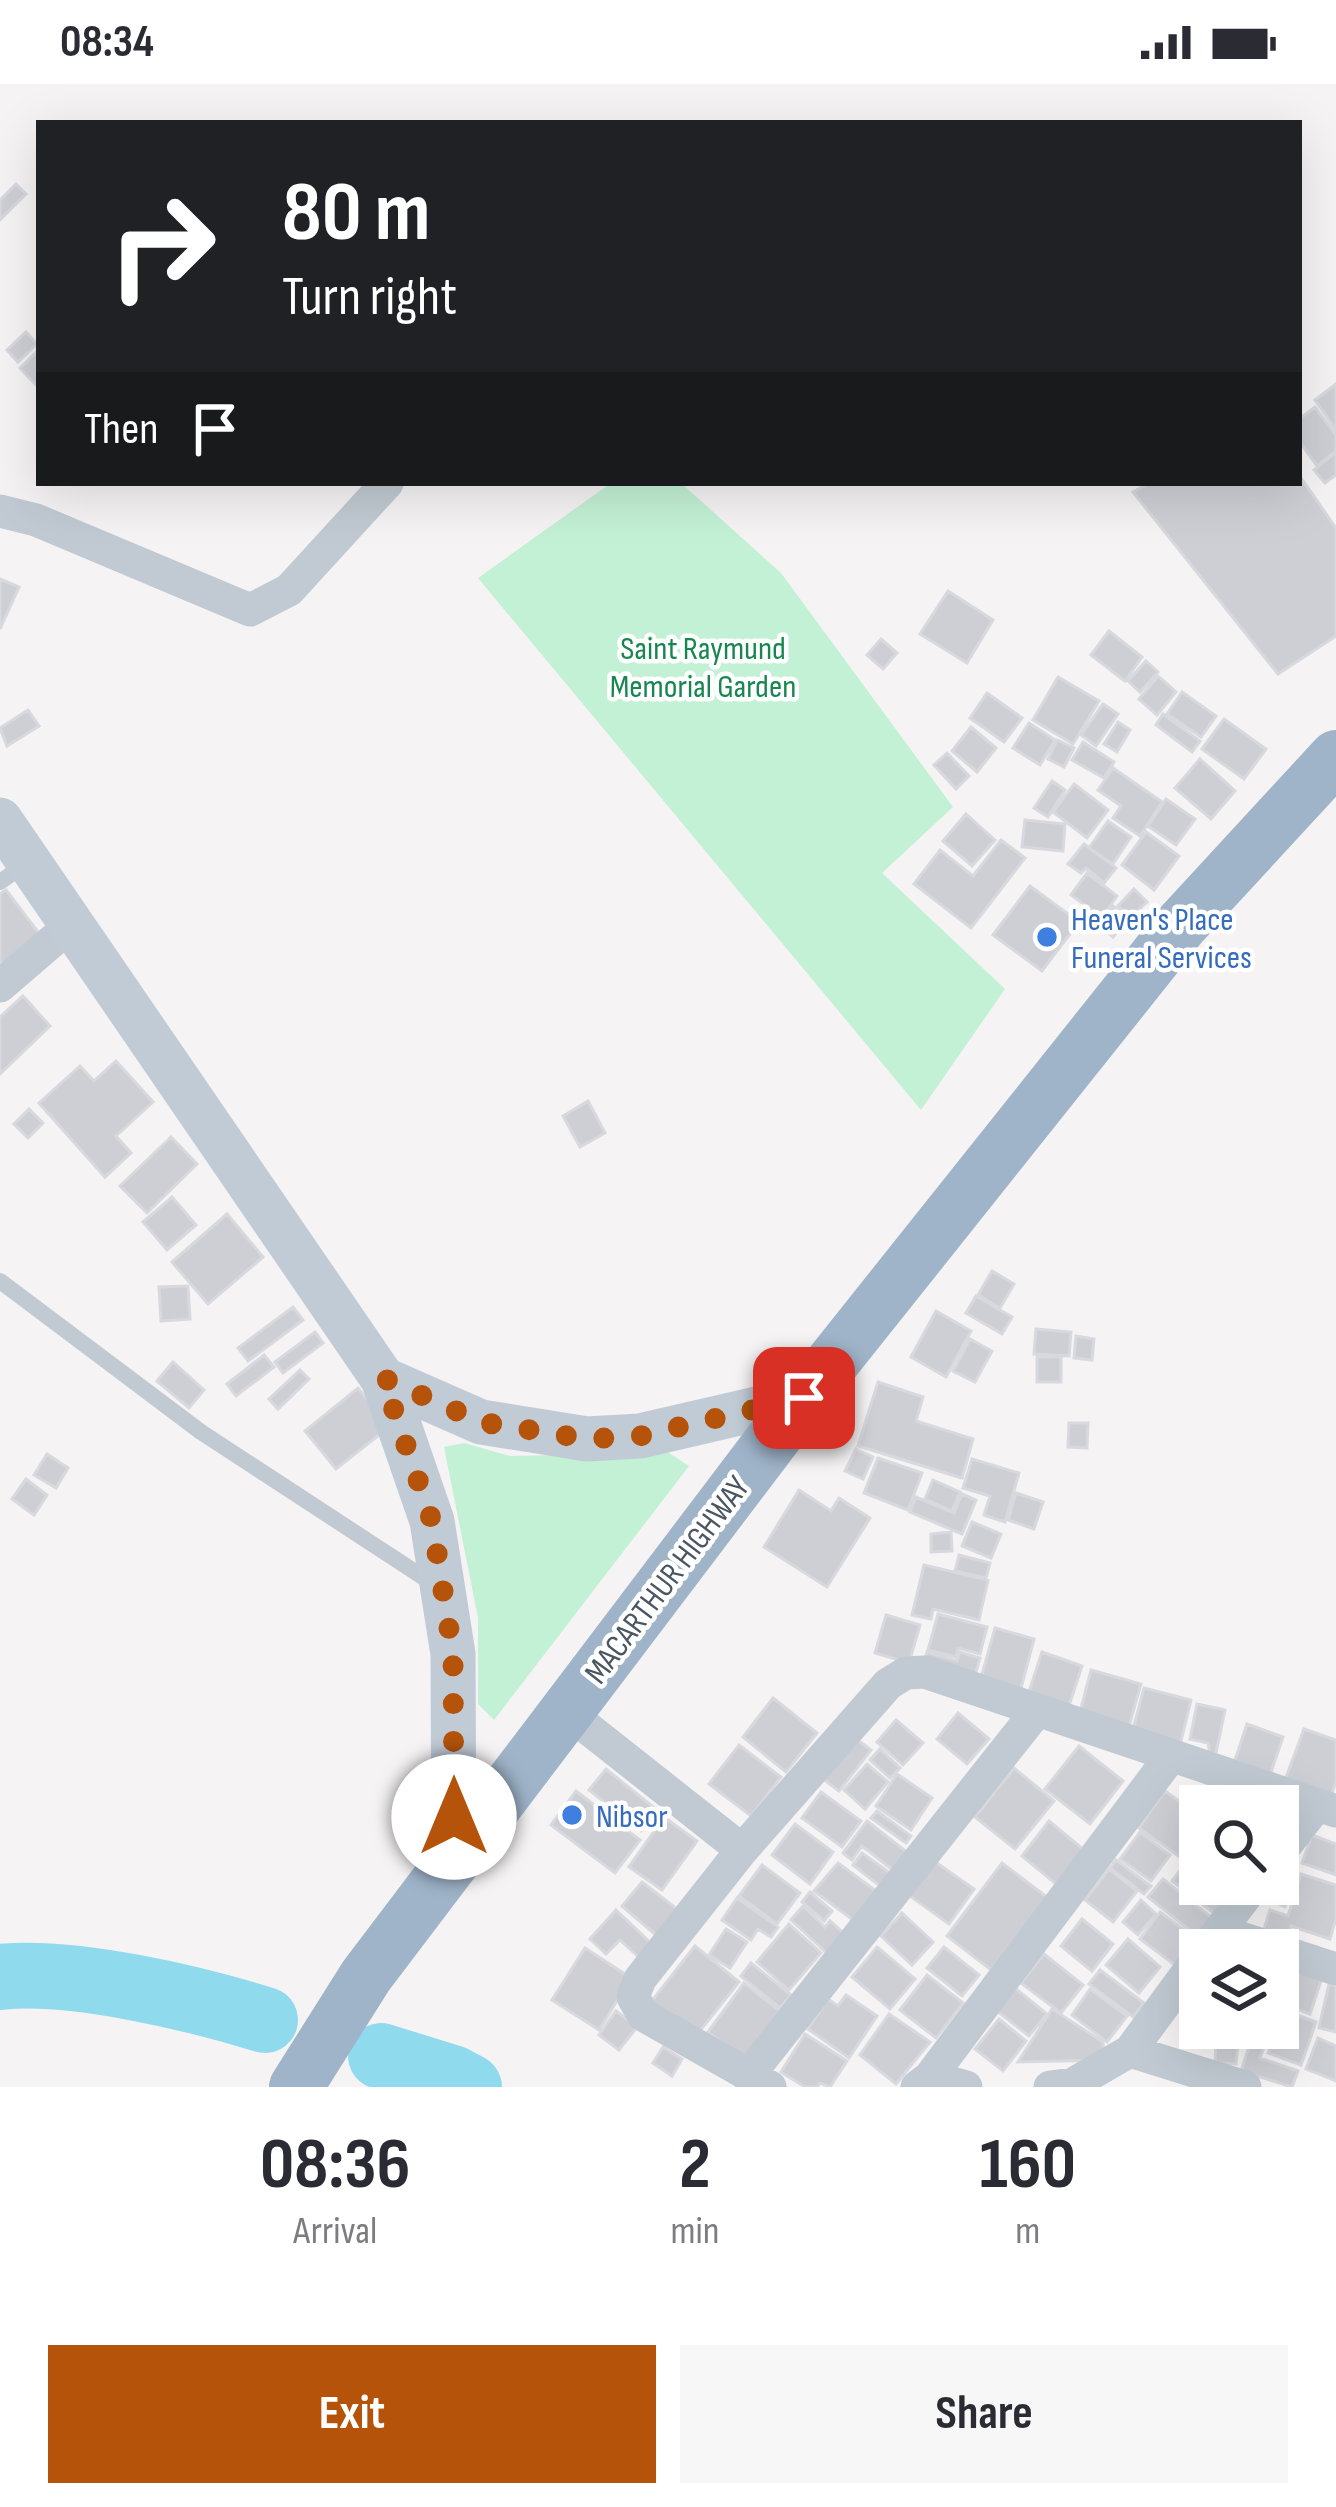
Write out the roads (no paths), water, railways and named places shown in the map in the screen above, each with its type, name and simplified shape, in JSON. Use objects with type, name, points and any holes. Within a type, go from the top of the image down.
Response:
[{"type":"highway","name":"MACARTHUR HIGHWAY","points":[[296,2087],[366,1976],[804,1398],[1181,925],[1336,757]]},
{"type":"main road","points":[[0,820],[14,872],[71,925],[383,1378],[432,1521],[453,1654],[454,1858]]},
{"type":"main road","points":[[383,1378],[481,1422],[587,1439],[640,1436],[804,1398]]},
{"type":"street","points":[[0,511],[36,520],[250,610],[289,590],[384,486]]},
{"type":"street","points":[[0,986],[71,925]]},
{"type":"street","points":[[1036,1712],[759,2081],[643,2015],[633,1997],[640,1978],[742,1850],[888,1684],[906,1673],[925,1672],[1326,1808],[1299,1834]]},
{"type":"street","points":[[566,1711],[742,1850]]},
{"type":"street","points":[[924,2082],[1171,1756]]},
{"type":"street","points":[[1221,1929],[1239,1905]]},
{"type":"street","points":[[1299,1962],[1336,1969]]},
{"type":"street","points":[[1050,2087],[1073,2084],[1130,2051],[1179,1985]]},
{"type":"street","points":[[1130,2051],[1245,2087]]},
{"type":"street","points":[[924,2082],[966,2087]]},
{"type":"lane","points":[[0,1282],[201,1432],[443,1590]]},
{"type":"waterway","points":[[0,1977],[97,1981],[265,2020]]},
{"type":"waterway","points":[[381,2056],[469,2087]]},
{"type":"place","name":"Heaven's Place Funeral Services","points":[[1047,937]]},
{"type":"place","name":"Nibsor","points":[[572,1815]]},
{"type":"park label","name":"Saint Raymund Memorial Garden","points":[[703,666]]}]
